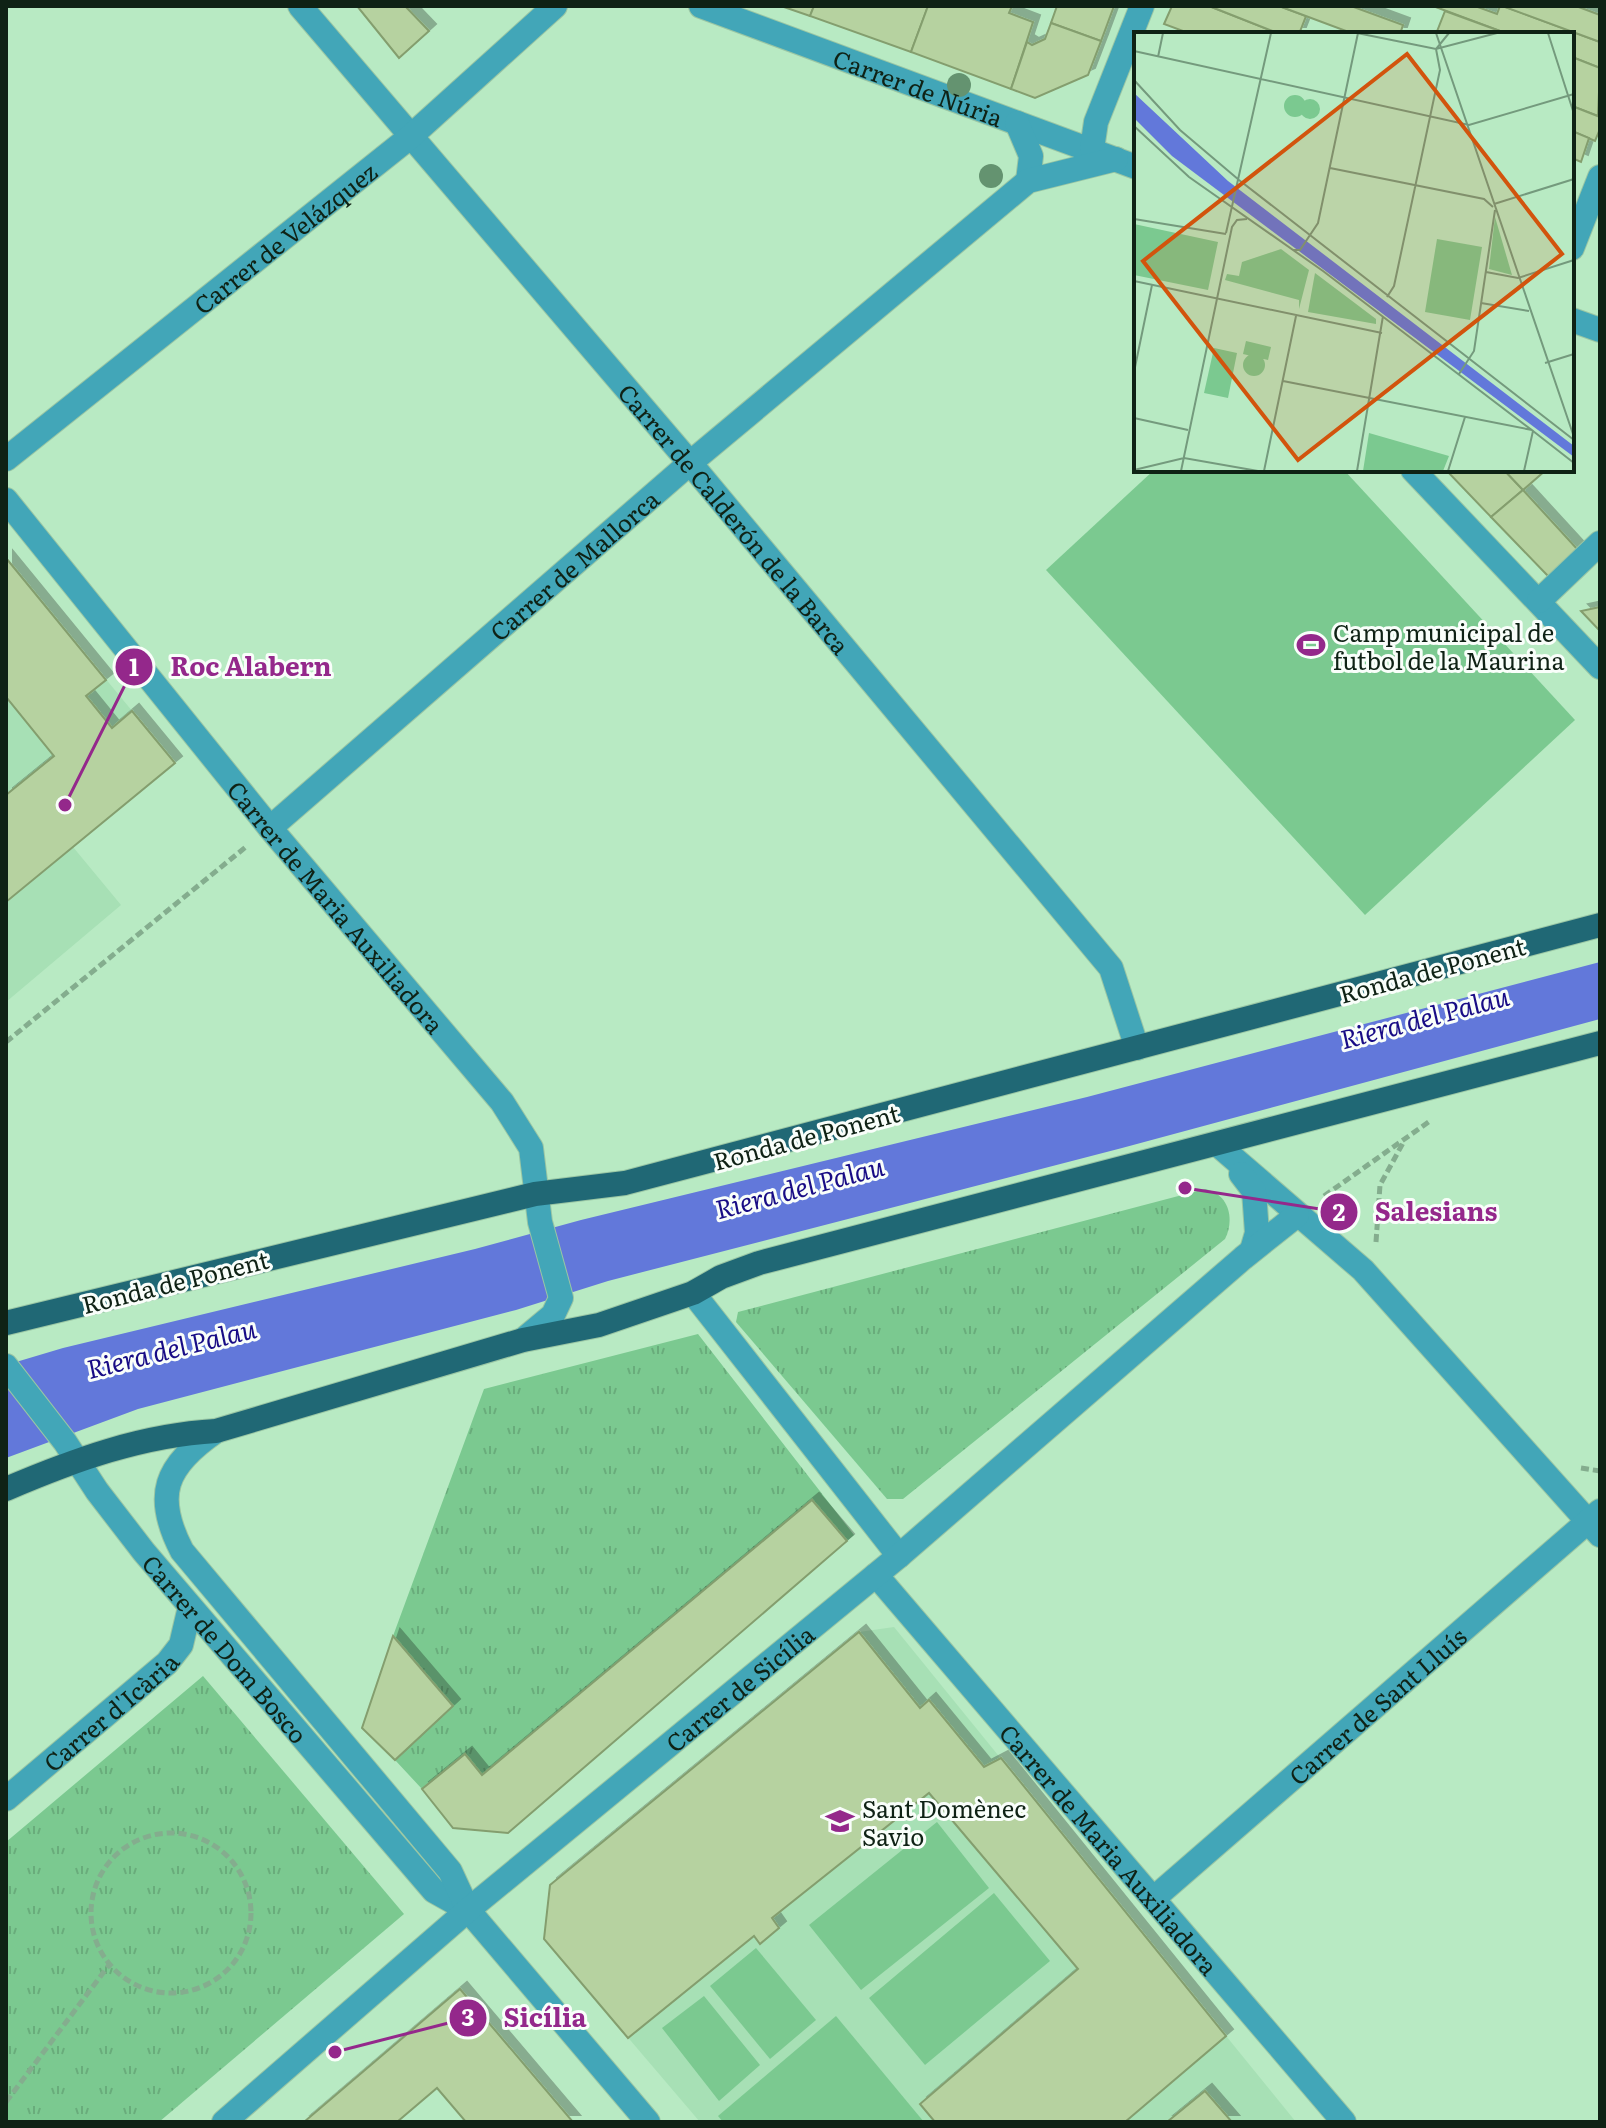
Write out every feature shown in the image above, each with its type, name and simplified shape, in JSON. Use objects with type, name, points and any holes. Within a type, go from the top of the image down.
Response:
[{"type":"main road","name":"Ronda de Ponent","points":[[6,1323],[535,1194],[625,1183],[1600,925]]},
{"type":"main road","points":[[6,1489],[76,1459],[180,1433],[216,1431],[523,1340],[599,1325],[693,1293],[721,1277],[759,1263],[1600,1043]]},
{"type":"street","name":"Carrer de Calderón de la Barca","points":[[300,6],[690,463],[1111,968],[1137,1048]]},
{"type":"street","name":"Carrer de Velázquez","points":[[6,459],[410,137],[555,6]]},
{"type":"street","name":"Carrer de Núria","points":[[701,6],[1126,163]]},
{"type":"street","points":[[1092,149],[1096,122],[1142,6]]},
{"type":"street","points":[[1017,123],[1031,156],[1028,181]]},
{"type":"street","name":"Carrer de Mallorca","points":[[270,828],[690,463],[1028,181],[1126,163]]},
{"type":"street","points":[[1574,243],[1600,177]]},
{"type":"street","points":[[1574,321],[1600,330]]},
{"type":"street","points":[[1415,472],[1600,667]]},
{"type":"street","name":"Carrer de Maria Auxiliadora","points":[[6,500],[270,828],[502,1102],[531,1148],[540,1222],[561,1298],[553,1315],[523,1340]]},
{"type":"street","points":[[1539,601],[1600,543]]},
{"type":"street","points":[[1217,1144],[1363,1270],[1596,1522]]},
{"type":"street","points":[[1217,1144],[1254,1191],[1257,1233],[1252,1250]]},
{"type":"street","name":"Carrer de Sicília","points":[[224,2122],[468,1910],[899,1556],[1252,1250],[1297,1215]]},
{"type":"street","points":[[693,1293],[899,1556]]},
{"type":"street","name":"Carrer de Dom Bosco","points":[[6,1366],[144,1552],[190,1607],[434,1891],[468,1910]]},
{"type":"street","name":"Carrer de Dom Bosco","points":[[216,1431],[181,1461],[165,1493],[169,1526],[182,1551],[450,1871],[468,1910],[648,2122]]},
{"type":"street","name":"Carrer de Sant Lluís","points":[[1153,1899],[1596,1522]]},
{"type":"street","name":"Carrer de Maria Auxiliadora","points":[[876,1575],[1344,2122]]},
{"type":"street","name":"Carrer d'Icària","points":[[6,1799],[167,1663],[181,1645],[190,1607]]},
{"type":"path","points":[[6,1042],[270,828]]},
{"type":"path","points":[[1297,1215],[1439,1114]]},
{"type":"path","points":[[163,1833],[198,1837],[232,1859],[244,1877],[251,1898],[252,1914],[248,1940],[238,1959],[215,1981],[199,1989],[175,1994],[149,1991],[128,1981],[109,1965],[95,1941],[91,1906],[100,1876],[110,1860],[144,1838],[163,1833]]},
{"type":"path","points":[[6,2102],[109,1965]]},
{"type":"shaded area","points":[[6,558],[175,763],[73,847],[121,905],[6,1002]]},
{"type":"shaded area","name":"Sant Domènec Savio","points":[[894,1627],[1296,2122],[700,2122],[544,1939],[550,1885],[859,1632]]},
{"type":"green space","name":"Camp municipal de futbol de la Maurina","points":[[1152,472],[1346,472],[1575,720],[1365,915],[1046,570]]},
{"type":"green space","points":[[1205,1189],[1220,1196],[1228,1208],[1229,1223],[1225,1239],[903,1499],[887,1499],[736,1322],[738,1312]]},
{"type":"green space","points":[[698,1334],[854,1535],[847,1541],[812,1500],[482,1775],[465,1754],[422,1789],[395,1760],[453,1706],[393,1636],[484,1389]]},
{"type":"green space","points":[[203,1676],[404,1914],[159,2122],[6,2122],[6,1842]]},
{"type":"green space","points":[[937,1822],[989,1888],[861,1990],[809,1925]]},
{"type":"green space","points":[[994,1893],[1050,1961],[925,2065],[869,1998]]},
{"type":"green space","points":[[756,1948],[816,2020],[770,2059],[710,1986]]},
{"type":"green space","points":[[704,1996],[760,2065],[719,2101],[662,2028]]},
{"type":"green space","points":[[836,2016],[924,2122],[723,2122],[718,2116]]},
{"type":"water","name":"Riera del Palau","points":[[1600,962],[1600,1019],[1122,1148],[608,1281],[516,1310],[138,1409],[6,1458],[6,1365],[63,1348],[1087,1097]]},
{"type":"building","points":[[357,6],[405,6],[429,31],[399,58]]},
{"type":"building","points":[[781,6],[814,6],[810,16]]},
{"type":"building","points":[[814,6],[928,6],[911,52],[810,16]]},
{"type":"building","points":[[928,6],[1012,6],[1009,13],[1033,22],[1011,89],[911,52]]},
{"type":"building","points":[[1057,6],[1114,6],[1101,41],[1051,23]]},
{"type":"building","points":[[1172,6],[1209,6],[1275,32],[1186,32],[1164,24]]},
{"type":"building","points":[[1209,6],[1279,6],[1306,16],[1300,32],[1275,32]]},
{"type":"building","points":[[1279,6],[1351,6],[1403,25],[1401,32],[1349,32]]},
{"type":"building","points":[[1433,6],[1475,6],[1497,14],[1503,6],[1573,32],[1503,32]]},
{"type":"building","points":[[1576,6],[1600,15],[1600,42],[1574,32],[1505,7]]},
{"type":"building","points":[[1445,11],[1503,32],[1437,32]]},
{"type":"building","points":[[1051,23],[1101,41],[1088,75],[1035,98],[1011,89],[1027,42],[1032,45],[1045,39]]},
{"type":"building","points":[[1574,32],[1600,42],[1600,68],[1574,58]]},
{"type":"building","points":[[1574,58],[1600,68],[1598,116],[1574,107]]},
{"type":"building","points":[[1574,107],[1600,117],[1600,129],[1595,141],[1574,132]]},
{"type":"building","points":[[1574,132],[1589,138],[1581,162],[1574,159]]},
{"type":"building","points":[[1448,472],[1506,472],[1523,490],[1491,517]]},
{"type":"building","points":[[1506,472],[1544,472],[1523,490]]},
{"type":"building","points":[[1523,490],[1578,550],[1549,577],[1491,517]]},
{"type":"building","points":[[6,558],[106,680],[86,696],[112,728],[132,711],[175,763],[6,902],[6,795],[54,756],[6,697]]},
{"type":"building","points":[[1600,607],[1600,631],[1581,611]]},
{"type":"building","points":[[812,1500],[847,1541],[508,1833],[453,1828],[422,1789],[465,1754],[482,1775]]},
{"type":"building","points":[[859,1632],[920,1708],[929,1700],[984,1767],[1001,1758],[1226,2036],[1125,2122],[935,2122],[920,2104],[1078,1969],[929,1793],[772,1918],[779,1928],[760,1944],[754,1936],[628,2038],[544,1939],[550,1885]]},
{"type":"building","points":[[393,1636],[453,1706],[395,1760],[362,1728]]},
{"type":"building","points":[[460,1989],[573,2122],[466,2122],[437,2088],[397,2122],[304,2122]]},
{"type":"building","points":[[1205,2091],[1232,2122],[1167,2122]]},
{"type":"place","name":"Camp municipal de futbol de la Maurina","points":[[1311,645]]},
{"type":"place","name":"Roc Alabern","points":[[65,805]]},
{"type":"place","name":"Salesians","points":[[1185,1188]]},
{"type":"place","name":"Sant Domènec Savio","points":[[840,1821]]},
{"type":"place","name":"Sicília","points":[[335,2052]]}]
